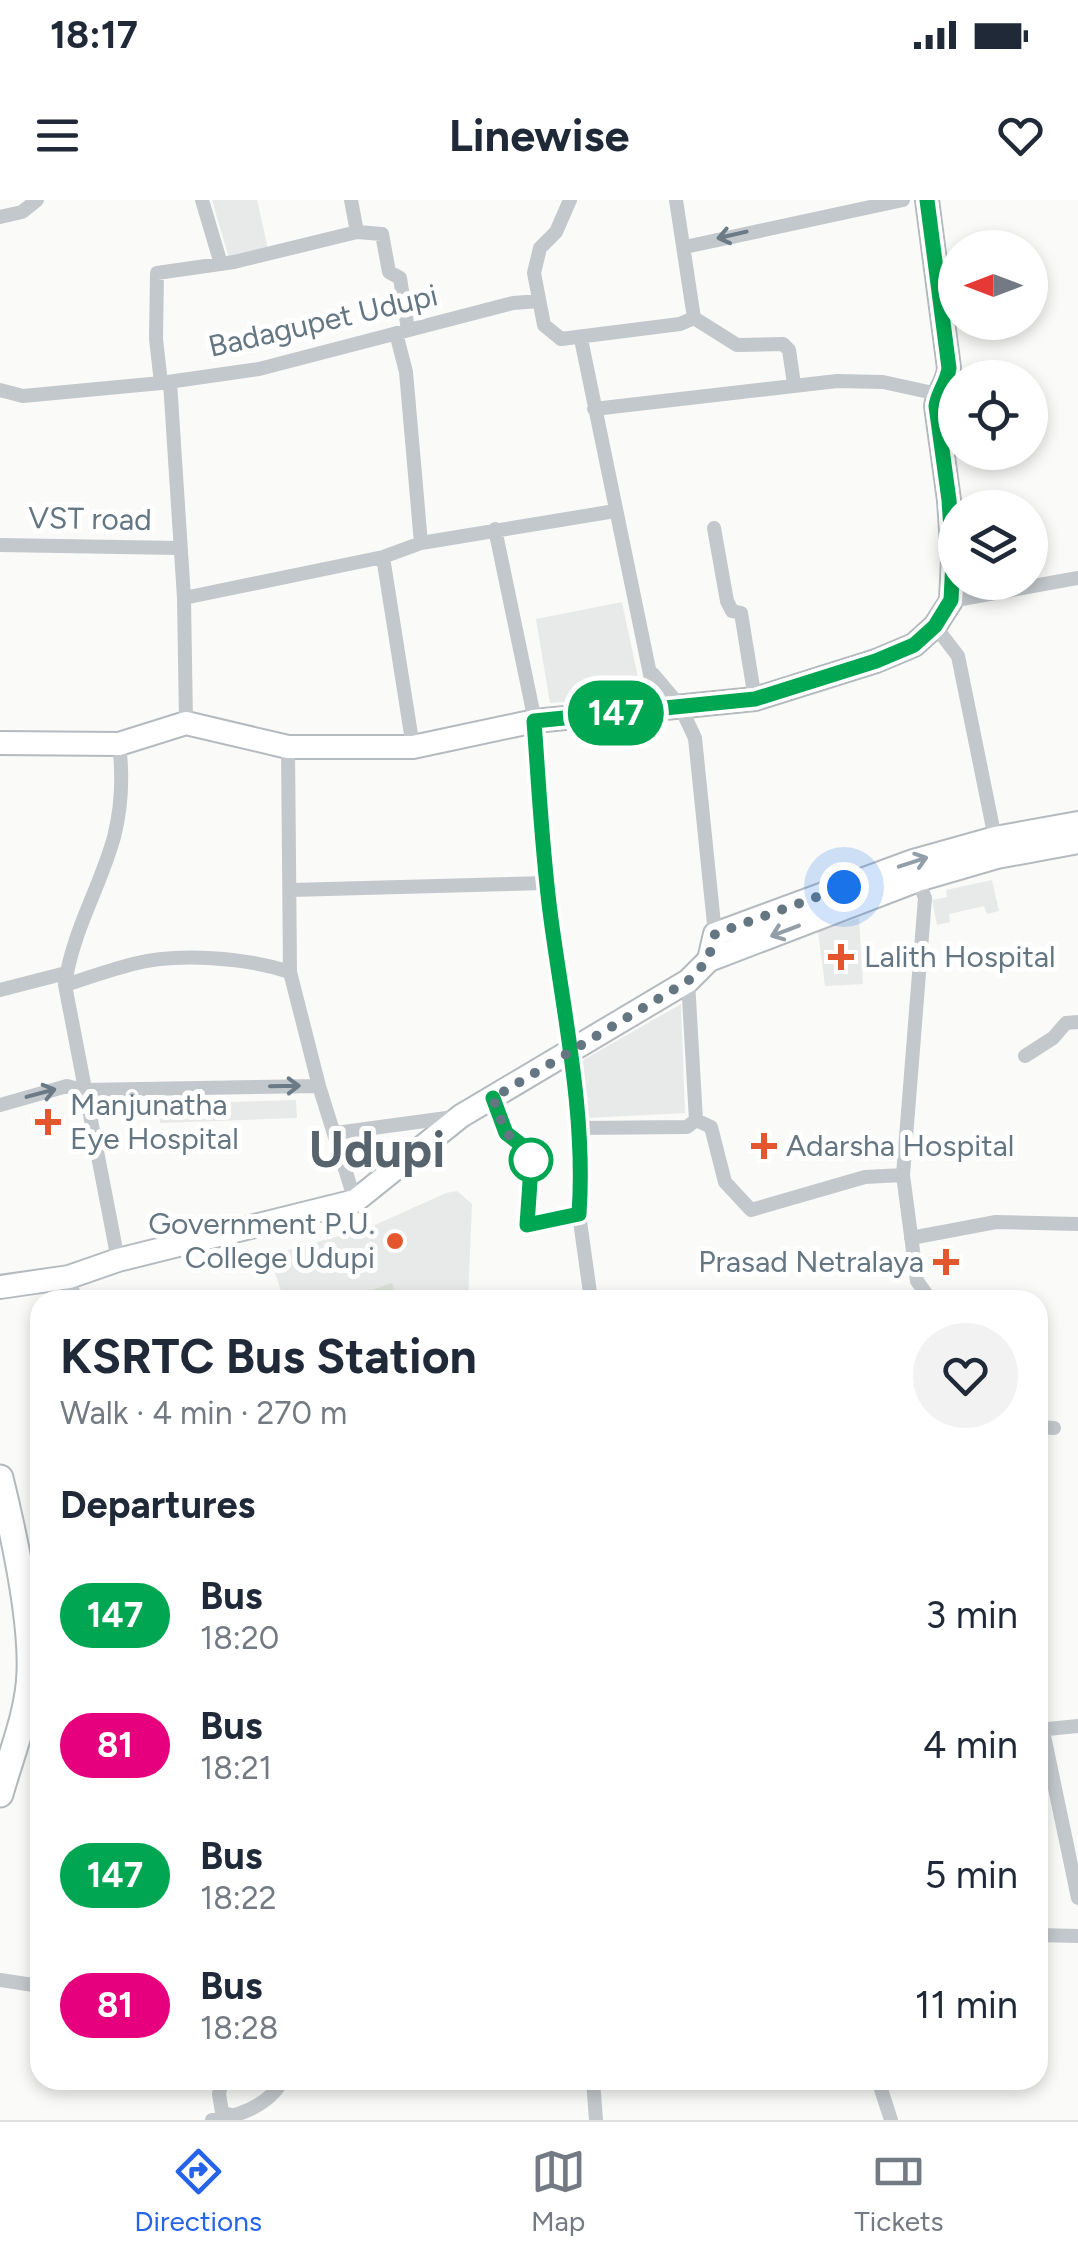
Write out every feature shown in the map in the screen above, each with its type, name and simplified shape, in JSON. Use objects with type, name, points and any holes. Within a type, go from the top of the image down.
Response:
[{"type":"highway","points":[[0,1478],[30,1606]]},
{"type":"highway","points":[[0,1557],[13,1656],[0,1737]]},
{"type":"highway","points":[[0,1794],[30,1703]]},
{"type":"main road","points":[[927,200],[948,360]]},
{"type":"main road","points":[[938,394],[938,423]]},
{"type":"main road","points":[[0,742],[120,744],[186,723],[288,747],[413,748],[534,721],[755,699],[914,645],[935,626],[951,600]]},
{"type":"main road","points":[[708,960],[715,934],[913,862],[995,838],[1078,823]]},
{"type":"main road","points":[[0,1287],[72,1288],[118,1260],[355,1201],[462,1116],[688,981],[708,960],[918,880],[997,856],[1078,842]]},
{"type":"street","points":[[0,217],[22,212],[37,200]]},
{"type":"street","points":[[202,200],[221,264]]},
{"type":"street","points":[[351,200],[355,225]]},
{"type":"street","points":[[570,200],[556,232],[540,248],[534,274],[544,325],[562,339],[680,324],[694,318]]},
{"type":"street","points":[[676,200],[694,318],[737,346],[783,344],[788,350],[794,384]]},
{"type":"street","points":[[685,247],[903,200]]},
{"type":"street","points":[[186,723],[184,598],[165,383],[156,339],[157,273],[221,264],[355,225],[382,234],[389,272],[400,278],[421,543]]},
{"type":"street","name":"Badagupet Udupi","points":[[0,390],[23,396],[165,383],[259,369],[513,302],[539,301]]},
{"type":"street","points":[[580,338],[649,669],[669,707],[695,738],[715,934]]},
{"type":"street","points":[[594,409],[794,384],[882,382],[938,394]]},
{"type":"street","points":[[184,598],[383,556],[421,543],[615,511]]},
{"type":"street","points":[[714,528],[726,601],[732,611],[741,613],[755,699]]},
{"type":"street","points":[[495,529],[534,721],[546,883],[579,1128],[579,1214],[590,1290]]},
{"type":"street","name":"VST road","points":[[0,546],[179,548]]},
{"type":"street","points":[[383,556],[413,748]]},
{"type":"street","points":[[1048,583],[1078,578]]},
{"type":"street","points":[[935,626],[958,656],[995,838]]},
{"type":"street","points":[[649,669],[669,707]]},
{"type":"street","points":[[118,1260],[83,1090],[66,979],[70,952],[114,838],[123,780],[120,744]]},
{"type":"street","points":[[288,747],[290,972],[319,1086],[355,1201]]},
{"type":"street","points":[[918,880],[925,898],[903,1175],[917,1281],[923,1290]]},
{"type":"street","points":[[291,890],[546,883]]},
{"type":"street","points":[[0,990],[164,958],[259,962],[290,972]]},
{"type":"street","points":[[688,981],[696,1120]]},
{"type":"street","points":[[1025,1056],[1053,1038],[1066,1023],[1078,1022]]},
{"type":"street","points":[[0,1104],[67,1086],[83,1090],[319,1086]]},
{"type":"street","points":[[493,1098],[506,1133],[532,1153],[527,1225],[579,1214]]},
{"type":"street","points":[[336,1133],[462,1116]]},
{"type":"street","points":[[696,1120],[711,1127],[725,1182],[751,1210],[865,1178],[903,1175]]},
{"type":"street","points":[[579,1128],[687,1127],[696,1120]]},
{"type":"street","points":[[911,1238],[996,1222],[1078,1224]]},
{"type":"street","points":[[1048,1428],[1054,1428]]},
{"type":"street","points":[[1048,1729],[1078,1726]]},
{"type":"street","points":[[1048,1765],[1078,1898]]},
{"type":"street","points":[[1048,1935],[1078,1936]]},
{"type":"street","points":[[0,1980],[30,1984]]},
{"type":"street","points":[[220,2090],[222,2112],[236,2118]]},
{"type":"street","points":[[212,2120],[236,2118],[266,2101],[275,2090]]},
{"type":"street","points":[[594,2090],[596,2120]]},
{"type":"street","points":[[881,2090],[891,2120]]},
{"type":"shaded area","points":[[212,200],[257,200],[268,249],[229,258]]},
{"type":"shaded area","points":[[622,602],[642,696],[550,703],[536,619]]},
{"type":"shaded area","points":[[992,880],[999,911],[987,914],[984,906],[949,914],[950,922],[937,925],[932,900],[947,897],[946,890]]},
{"type":"shaded area","name":"Lalith Hospital","points":[[859,918],[863,984],[825,986],[818,931]]},
{"type":"shaded area","points":[[681,1004],[685,1113],[587,1118],[578,1063]]},
{"type":"shaded area","points":[[296,1100],[297,1118],[160,1123],[159,1104]]},
{"type":"shaded area","name":"Government P.U. College Udupi","points":[[457,1191],[472,1204],[468,1290],[281,1290],[269,1255],[368,1228]]},
{"type":"shaded area","points":[[392,1283],[394,1290],[371,1290]]},
{"type":"bus line","name":"147","points":[[493,1098],[506,1133],[532,1153],[527,1225],[579,1214],[579,1128],[546,883],[534,721],[755,699],[914,645],[935,626],[951,600],[949,500],[936,406],[949,368],[927,200]]},
{"type":"place","name":"Lalith Hospital","points":[[841,957]]},
{"type":"place","name":"Manjunatha Eye Hospital","points":[[48,1122]]},
{"type":"place","name":"Adarsha Hospital","points":[[764,1146]]},
{"type":"place","name":"Government P.U. College Udupi","points":[[395,1241]]},
{"type":"place","name":"Prasad Netralaya","points":[[946,1262]]},
{"type":"district","name":"Udupi","points":[[377,1149]]},
{"type":"route","points":[[531,1160],[532,1153],[506,1133],[493,1098],[688,981],[708,960],[715,934],[844,887]]}]
